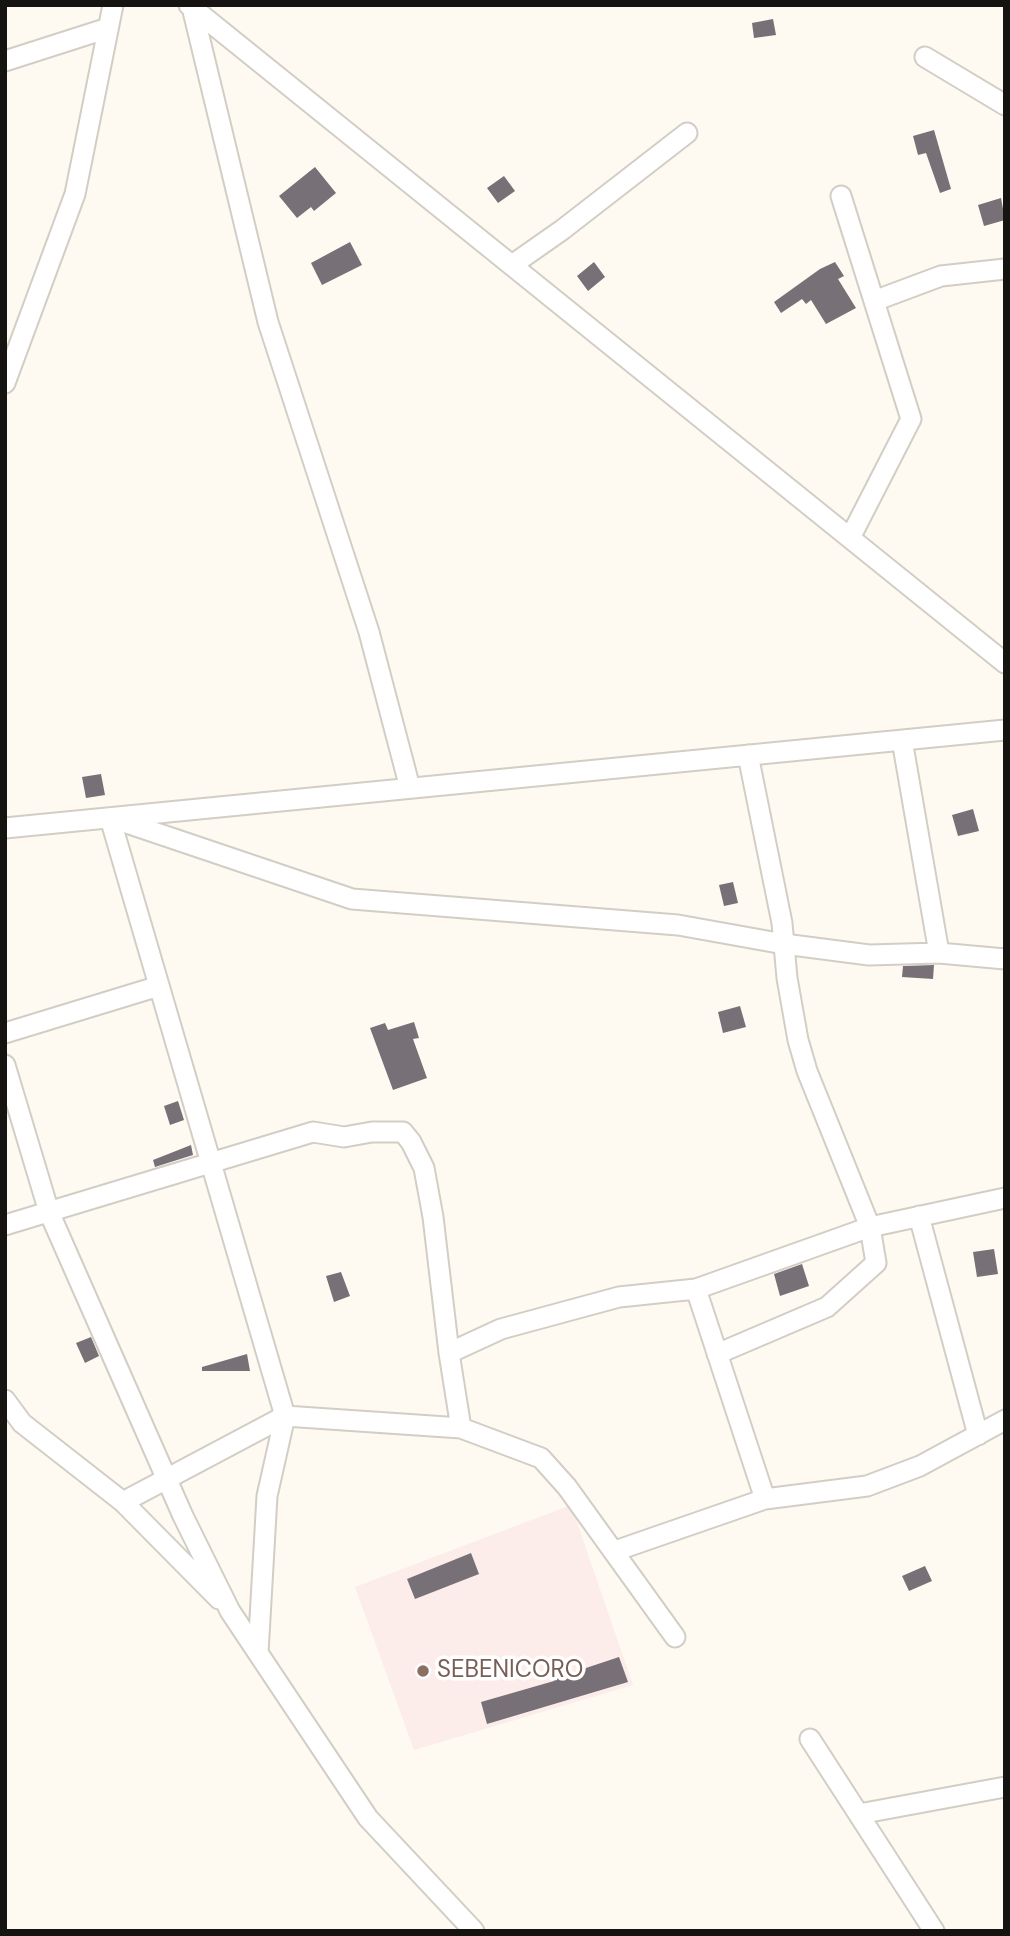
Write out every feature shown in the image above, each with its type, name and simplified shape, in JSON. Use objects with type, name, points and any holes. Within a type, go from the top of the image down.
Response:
[{"type":"street","points":[[5,383],[75,194],[113,5]]},
{"type":"street","points":[[190,6],[1005,663]]},
{"type":"street","points":[[190,6],[268,322],[369,632],[410,788]]},
{"type":"street","points":[[5,61],[108,28]]},
{"type":"street","points":[[925,57],[1005,105]]},
{"type":"street","points":[[512,265],[562,230],[687,133]]},
{"type":"street","points":[[841,196],[911,419],[849,538]]},
{"type":"street","points":[[874,301],[941,276],[1005,269]]},
{"type":"street","points":[[5,828],[1005,730]]},
{"type":"street","points":[[902,740],[939,953]]},
{"type":"street","points":[[717,1354],[827,1307],[876,1262],[870,1227],[807,1070],[792,1009],[782,923],[748,755]]},
{"type":"street","points":[[110,818],[352,899],[678,925],[784,944],[869,955],[939,953],[1005,959]]},
{"type":"street","points":[[110,818],[285,1416],[267,1496],[258,1653]]},
{"type":"street","points":[[5,1033],[159,986]]},
{"type":"street","points":[[5,1065],[49,1212],[167,1479],[230,1611],[368,1818],[474,1931]]},
{"type":"street","points":[[5,1225],[313,1132],[344,1137],[372,1132],[402,1132],[411,1142],[424,1168],[461,1428]]},
{"type":"street","points":[[450,1353],[501,1329],[619,1297],[696,1289],[870,1227],[1005,1198]]},
{"type":"street","points":[[919,1216],[978,1435]]},
{"type":"street","points":[[696,1289],[765,1499]]},
{"type":"street","points":[[5,1400],[22,1423],[123,1502],[230,1611]]},
{"type":"street","points":[[123,1502],[285,1416],[461,1428],[541,1458],[568,1487],[676,1637]]},
{"type":"street","points":[[615,1551],[765,1499],[867,1486],[920,1466],[1005,1420]]},
{"type":"street","points":[[810,1739],[934,1931]]},
{"type":"street","points":[[859,1814],[1005,1787]]},
{"type":"shaded area","points":[[571,1505],[633,1685],[414,1750],[355,1587]]},
{"type":"building","points":[[773,19],[776,35],[754,38],[752,23]]},
{"type":"building","points":[[934,130],[951,189],[940,193],[926,153],[918,155],[913,136]]},
{"type":"building","points":[[315,167],[336,193],[314,211],[311,207],[297,218],[279,196]]},
{"type":"building","points":[[504,176],[515,191],[498,203],[487,188]]},
{"type":"building","points":[[1001,198],[1005,220],[984,226],[978,205]]},
{"type":"building","points":[[350,242],[362,265],[322,285],[311,263]]},
{"type":"building","points":[[594,262],[605,277],[588,291],[577,276]]},
{"type":"building","points":[[835,262],[844,276],[838,279],[856,308],[826,324],[811,300],[806,304],[802,299],[781,313],[774,302],[820,269]]},
{"type":"building","points":[[101,774],[105,795],[86,798],[82,777]]},
{"type":"building","points":[[973,809],[979,831],[958,836],[952,815]]},
{"type":"building","points":[[733,882],[738,903],[724,906],[719,885]]},
{"type":"building","points":[[934,965],[933,979],[902,977],[903,966]]},
{"type":"building","points":[[740,1006],[746,1027],[723,1033],[718,1012]]},
{"type":"building","points":[[414,1022],[419,1038],[413,1039],[427,1078],[393,1090],[370,1028],[385,1023],[388,1030]]},
{"type":"building","points":[[178,1101],[184,1120],[170,1125],[164,1106]]},
{"type":"building","points":[[191,1145],[193,1155],[155,1167],[153,1160]]},
{"type":"building","points":[[994,1249],[998,1274],[977,1277],[973,1252]]},
{"type":"building","points":[[802,1264],[809,1286],[780,1296],[774,1274]]},
{"type":"building","points":[[341,1272],[350,1296],[334,1302],[326,1276]]},
{"type":"building","points":[[91,1337],[99,1356],[85,1363],[76,1343]]},
{"type":"building","points":[[247,1354],[250,1371],[202,1371],[202,1367]]},
{"type":"building","points":[[471,1553],[479,1574],[415,1599],[407,1579]]},
{"type":"building","points":[[925,1566],[932,1581],[909,1591],[902,1576]]},
{"type":"building","points":[[619,1657],[628,1682],[487,1724],[481,1702],[554,1681],[553,1679]]},
{"type":"place","name":"SEBENICORO","points":[[423,1671]]}]
